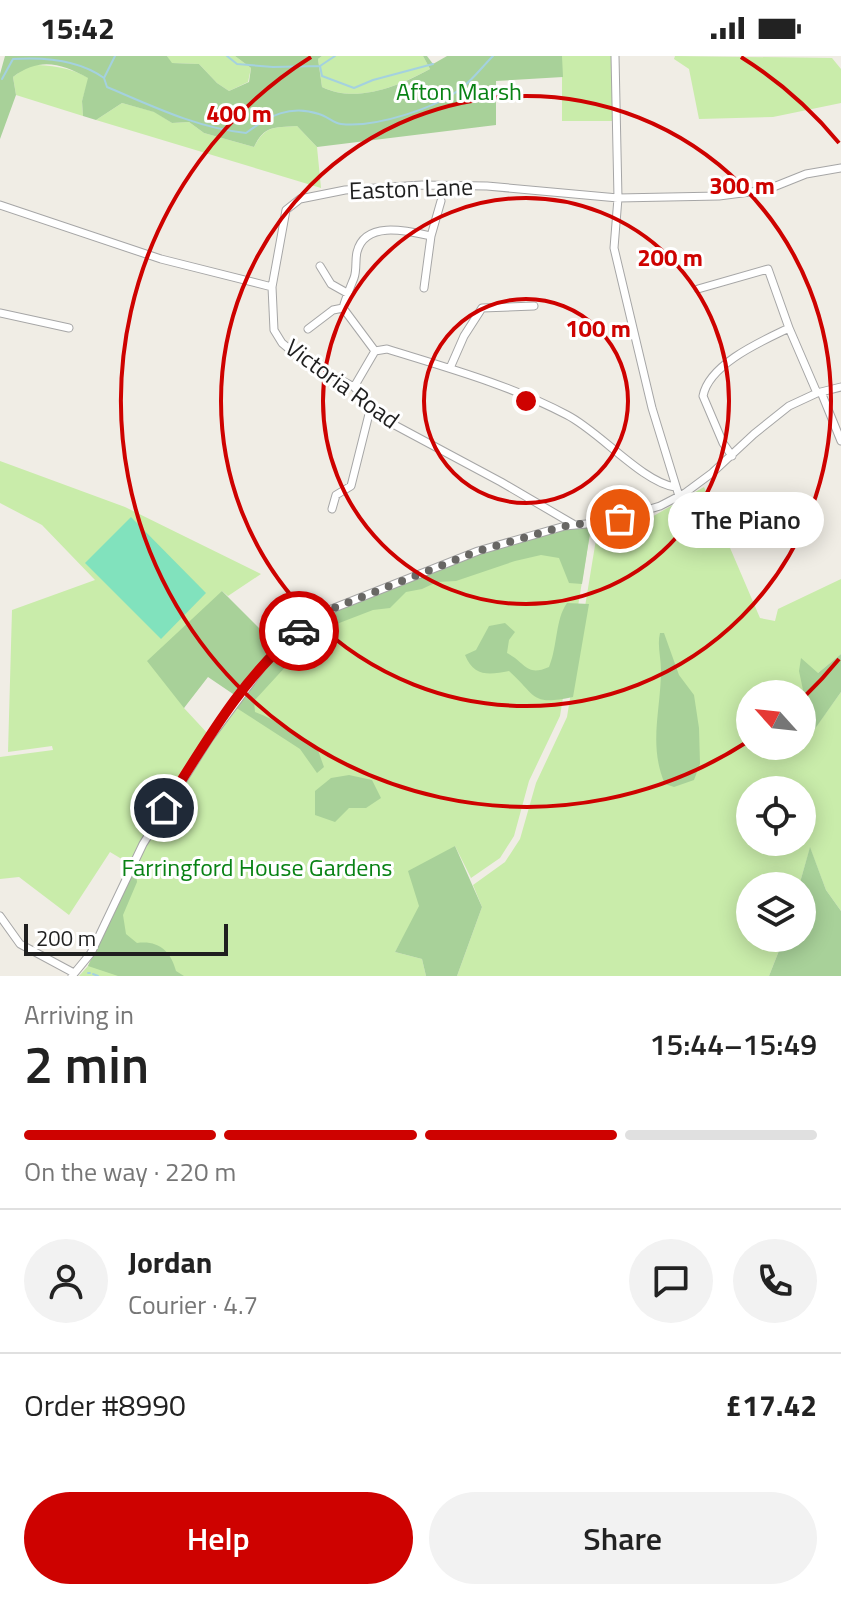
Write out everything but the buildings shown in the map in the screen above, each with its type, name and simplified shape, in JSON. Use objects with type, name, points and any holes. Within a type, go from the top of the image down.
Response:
[{"type":"street","points":[[615,56],[618,198],[614,248],[637,351],[679,496]]},
{"type":"street","name":"Easton Lane","points":[[272,287],[286,210],[300,199],[345,190],[422,185],[487,186],[618,198],[719,196],[766,190],[806,174],[841,168]]},
{"type":"street","points":[[424,288],[431,236],[441,201]]},
{"type":"street","points":[[0,205],[161,259],[272,287]]},
{"type":"street","points":[[343,308],[355,275],[357,251],[363,239],[374,232],[386,231],[431,236]]},
{"type":"street","points":[[320,266],[331,284],[347,293]]},
{"type":"street","points":[[698,289],[768,269],[789,328],[841,441]]},
{"type":"street","name":"Victoria Road","points":[[272,287],[274,330],[282,343],[300,358],[354,387],[389,422],[508,485],[573,524]]},
{"type":"street","points":[[450,368],[464,336],[482,308],[534,306]]},
{"type":"street","points":[[308,329],[333,310],[343,308]]},
{"type":"street","points":[[343,308],[375,351]]},
{"type":"street","points":[[0,313],[69,328]]},
{"type":"street","points":[[732,456],[723,443],[703,396],[705,388],[727,363],[745,350],[789,328]]},
{"type":"street","points":[[375,351],[387,349],[533,398],[572,417],[651,476],[675,487]]},
{"type":"street","points":[[354,387],[375,351]]},
{"type":"street","points":[[0,916],[20,944],[73,975],[91,953],[138,854],[172,795],[239,698],[272,654],[287,640],[329,610],[478,551],[573,524],[607,522],[636,515],[679,496],[732,456],[776,415],[819,392],[841,387]]},
{"type":"street","points":[[332,509],[336,495],[351,486],[371,406]]},
{"type":"street","points":[[326,490],[336,495]]},
{"type":"green space","name":"Afton Marsh","points":[[5,56],[167,56],[172,63],[199,64],[229,91],[249,82],[251,68],[235,56],[322,56],[318,59],[322,87],[349,94],[391,87],[430,69],[423,56],[427,56],[433,64],[447,56],[562,56],[563,77],[496,81],[496,125],[317,147],[297,126],[282,127],[266,131],[254,147],[204,133],[189,122],[172,123],[154,112],[122,103],[96,120],[83,116],[82,101],[88,78],[50,64],[32,67],[13,77],[16,95],[0,139],[0,74]]},
{"type":"green space","points":[[167,56],[235,56],[251,68],[248,82],[229,91],[199,64],[171,63]]},
{"type":"green space","points":[[322,56],[423,56],[430,69],[391,87],[349,94],[322,87],[318,59]]},
{"type":"green space","points":[[562,56],[613,56],[615,121],[562,121]]},
{"type":"green space","points":[[675,56],[832,58],[841,69],[841,103],[773,117],[699,119],[689,69],[674,59]]},
{"type":"green space","points":[[29,65],[60,67],[89,78],[82,101],[83,116],[16,95],[13,77]]},
{"type":"green space","points":[[122,103],[155,112],[172,123],[189,122],[204,133],[254,147],[262,135],[271,129],[297,126],[317,147],[321,188],[96,120]]},
{"type":"green space","points":[[0,461],[125,507],[261,574],[228,596],[222,591],[184,708],[209,735],[130,864],[110,852],[69,915],[19,877],[0,879],[0,757],[53,750],[52,746],[8,752],[12,610],[95,580],[42,525],[0,503]]},
{"type":"green space","points":[[704,487],[760,618],[775,621],[778,609],[841,579],[841,654],[818,673],[816,710],[816,680],[736,680],[736,760],[816,760],[816,727],[841,692],[841,911],[826,890],[813,856],[816,856],[816,776],[736,776],[736,856],[808,856],[803,872],[736,872],[736,952],[778,952],[769,976],[457,976],[482,907],[473,885],[505,862],[520,839],[536,783],[567,717],[598,527],[650,518]]},
{"type":"green space","points":[[131,517],[206,593],[161,639],[85,563]]},
{"type":"green space","points":[[573,526],[591,527],[582,584],[569,583],[559,558],[541,555],[456,581],[437,582],[406,592],[390,608],[373,610],[334,625],[299,647],[288,664],[254,701],[255,712],[316,745],[324,767],[317,773],[300,749],[235,707],[288,642],[331,612],[481,552]]},
{"type":"green space","name":"Farringford House Gardens","points":[[591,527],[560,716],[529,781],[514,836],[500,858],[471,878],[455,846],[395,952],[422,959],[426,976],[79,976],[88,966],[145,846],[211,740],[235,707],[331,612]]},
{"type":"green space","points":[[222,591],[275,644],[236,696],[208,677],[184,708],[147,661]]},
{"type":"green space","points":[[567,603],[589,604],[573,697],[549,700],[535,697],[509,671],[483,673],[473,667],[465,655],[476,650],[489,626],[505,623],[515,632],[509,640],[507,653],[531,670],[549,667],[560,617]]},
{"type":"green space","points":[[660,633],[664,633],[679,675],[694,695],[699,728],[700,764],[694,780],[674,787],[665,784],[657,755]]},
{"type":"green space","points":[[841,654],[841,692],[816,727],[816,680],[801,680],[801,658],[818,673]]},
{"type":"green space","points":[[349,775],[372,780],[381,798],[366,808],[349,808],[335,822],[315,815],[315,791],[331,778]]},
{"type":"green space","points":[[455,846],[482,907],[457,976],[426,976],[422,959],[395,952],[419,906],[408,871]]},
{"type":"green space","points":[[807,856],[813,856],[826,890],[841,911],[841,976],[769,976],[778,952],[816,952],[816,872],[803,872]]},
{"type":"green space","points":[[135,867],[137,882],[123,915],[126,934],[137,943],[151,943],[162,948],[171,958],[176,971],[184,976],[118,976],[88,966]]},
{"type":"waterway","points":[[115,56],[104,78],[107,87],[192,121],[246,133],[263,121],[289,111],[308,111],[341,124],[371,123],[405,115],[452,95],[493,56]]},
{"type":"waterway","points":[[227,56],[237,64],[273,67],[320,66],[335,56]]},
{"type":"waterway","points":[[2,79],[13,59],[25,58],[72,63],[104,78]]},
{"type":"waterway","points":[[320,66],[322,76],[354,88],[433,64]]},
{"type":"waterway","points":[[93,974],[98,976]]},
{"type":"way so far","points":[[299,631],[329,610],[478,551],[565,526],[620,519]]},
{"type":"place","name":"The Piano","points":[[620,519]]},
{"type":"route","points":[[164,808],[257,673],[272,654],[299,631]]}]
